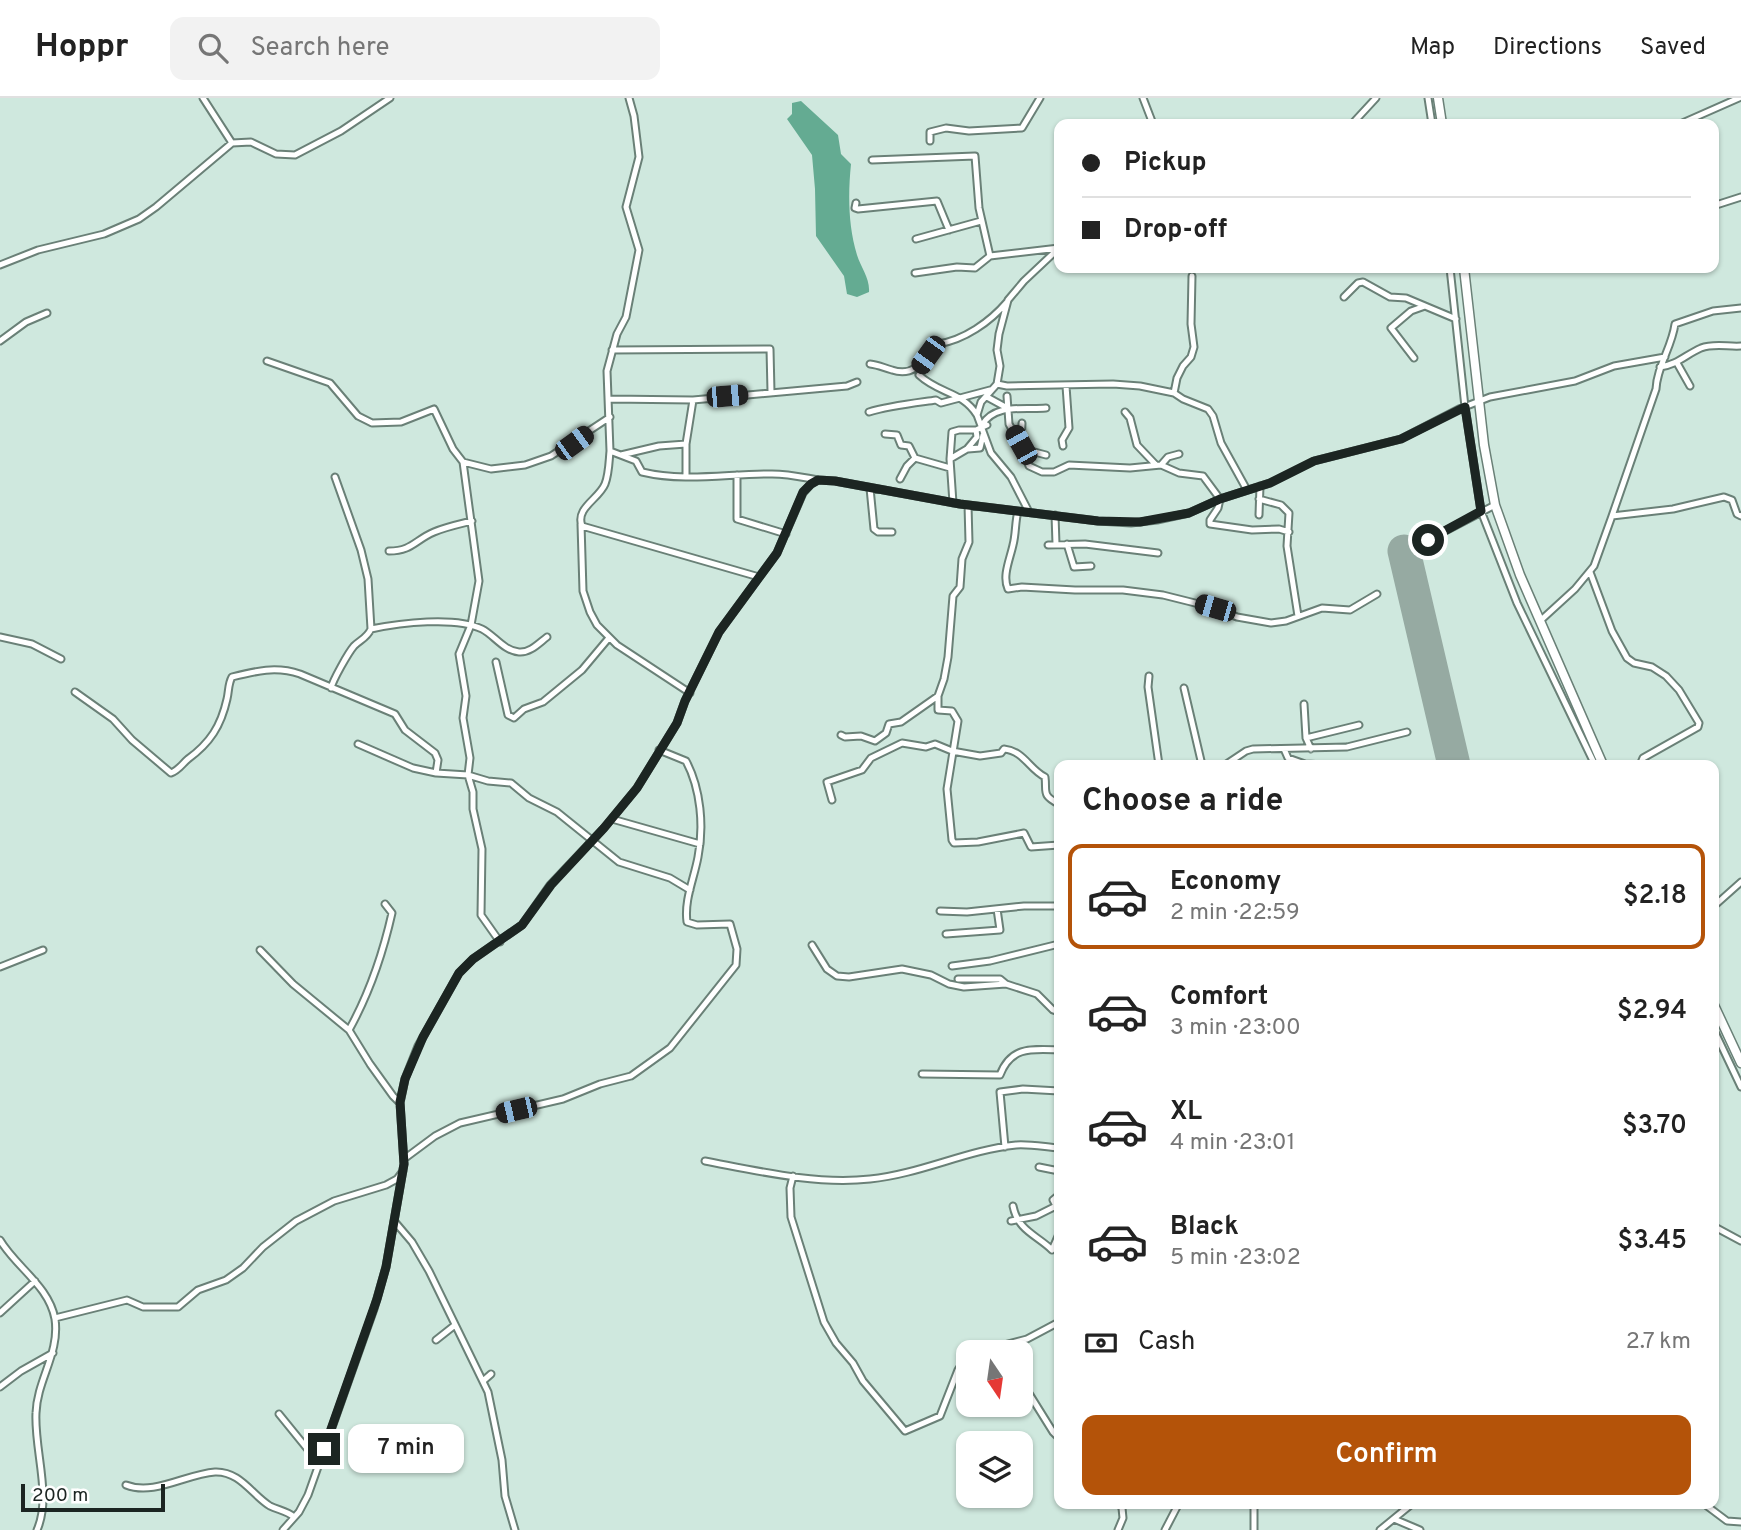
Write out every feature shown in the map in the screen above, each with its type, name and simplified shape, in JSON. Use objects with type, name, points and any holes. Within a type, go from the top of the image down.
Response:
[{"type":"highway","points":[[1438,98],[1441,119]]},
{"type":"highway","points":[[1465,273],[1486,463],[1495,505],[1507,542],[1540,621],[1602,760]]},
{"type":"highway","points":[[1719,1016],[1741,1063]]},
{"type":"street","points":[[203,98],[232,143]]},
{"type":"street","points":[[208,104],[212,98]]},
{"type":"street","points":[[0,265],[38,250],[104,234],[139,219],[232,143],[251,142],[276,154],[295,155],[341,131],[390,98]]},
{"type":"street","points":[[629,98],[639,157],[626,207],[639,250],[626,317],[612,350],[607,371],[610,451],[606,484],[584,510],[581,524],[585,600],[597,625],[608,639],[690,693]]},
{"type":"street","points":[[930,141],[930,132],[946,128],[969,131],[1021,128],[1040,98]]},
{"type":"street","points":[[1143,98],[1151,119]]},
{"type":"street","points":[[1357,119],[1376,98]]},
{"type":"street","points":[[1428,98],[1431,119]]},
{"type":"street","points":[[1691,119],[1739,98]]},
{"type":"street","points":[[872,160],[975,156],[981,221],[990,256]]},
{"type":"street","points":[[1719,204],[1741,197]]},
{"type":"street","points":[[856,202],[858,209],[937,201],[949,230]]},
{"type":"street","points":[[916,239],[981,221]]},
{"type":"street","points":[[915,273],[957,267],[975,268],[990,256],[1054,248]]},
{"type":"street","points":[[870,365],[911,372],[918,369],[938,344],[972,331],[1008,300],[1054,252]]},
{"type":"street","points":[[1451,273],[1465,407],[1481,511],[1517,603],[1593,760]]},
{"type":"street","points":[[1174,393],[1177,378],[1191,357],[1194,347],[1191,324],[1192,276]]},
{"type":"street","points":[[1344,297],[1360,282],[1390,297],[1406,298],[1456,319]]},
{"type":"street","points":[[976,415],[981,402],[997,384],[1000,366],[997,349],[1008,300]]},
{"type":"street","points":[[1414,358],[1391,328],[1411,311],[1424,306]]},
{"type":"street","points":[[1540,621],[1590,572],[1599,557],[1675,324],[1713,311],[1741,308]]},
{"type":"street","points":[[0,341],[26,323],[47,313]]},
{"type":"street","points":[[1660,367],[1677,363],[1701,348],[1712,345],[1741,346]]},
{"type":"street","points":[[612,350],[770,349],[771,393]]},
{"type":"street","points":[[931,351],[926,366],[919,375],[935,389],[960,397],[971,407],[982,427],[991,453],[1011,477],[1029,512]]},
{"type":"street","points":[[610,451],[636,461],[642,472],[662,477],[779,474],[968,505],[1098,521],[1140,522],[1189,513],[1260,486],[1314,461],[1401,439],[1492,396],[1575,382],[1601,369],[1664,357]]},
{"type":"street","points":[[267,361],[334,385],[358,416],[372,423],[401,422],[434,409],[453,449],[463,462],[479,581],[471,625],[459,658],[465,687],[466,709],[463,718],[470,758],[468,775],[474,792],[473,809],[482,849],[481,915],[500,943]]},
{"type":"street","points":[[1677,363],[1690,386]]},
{"type":"street","points":[[610,399],[693,400],[848,386],[857,382]]},
{"type":"street","points":[[997,384],[1113,384],[1174,393],[1208,409],[1213,416],[1221,443],[1247,489]]},
{"type":"street","points":[[1063,446],[1062,440],[1069,428],[1066,386]]},
{"type":"street","points":[[869,412],[936,400],[941,403],[990,390]]},
{"type":"street","points":[[1007,396],[1009,424],[1023,449],[1045,455]]},
{"type":"street","points":[[987,397],[1009,409]]},
{"type":"street","points":[[686,477],[693,400]]},
{"type":"street","points":[[950,459],[967,449],[977,437],[987,417],[1009,409],[1046,408]]},
{"type":"street","points":[[1125,412],[1130,418],[1137,445],[1158,465],[1179,473],[1203,476],[1220,499],[1210,524],[1289,532]]},
{"type":"street","points":[[463,462],[491,469],[533,463],[551,456],[610,417]]},
{"type":"street","points":[[1022,423],[1021,445],[1029,466],[1042,471],[1054,472],[1069,465],[1130,468],[1158,465],[1168,457],[1179,454]]},
{"type":"street","points":[[953,503],[950,468],[952,432],[982,427]]},
{"type":"street","points":[[886,433],[897,435],[901,446],[909,446],[915,458],[950,468]]},
{"type":"street","points":[[967,449],[979,448],[983,435]]},
{"type":"street","points":[[619,455],[659,446],[687,444]]},
{"type":"street","points":[[900,479],[915,458]]},
{"type":"street","points":[[737,475],[737,519],[786,534]]},
{"type":"street","points":[[331,688],[354,647],[368,635],[370,629],[368,579],[361,550],[335,477]]},
{"type":"street","points":[[284,1530],[307,1495],[377,1299],[395,1221],[403,1171],[400,1102],[405,1079],[418,1046],[459,973],[473,959],[500,943],[522,925],[551,885],[637,788],[677,723],[719,632],[772,560],[803,492],[818,480]]},
{"type":"street","points":[[1259,515],[1260,486]]},
{"type":"street","points":[[870,488],[874,528],[878,532],[892,532]]},
{"type":"street","points":[[1612,516],[1665,510],[1724,497],[1732,500],[1737,514],[1741,516]]},
{"type":"street","points":[[1259,499],[1272,501],[1289,513],[1287,546],[1298,616]]},
{"type":"street","points":[[968,505],[969,542],[962,559],[960,587],[953,596],[948,657],[938,696],[938,710],[952,710],[958,721],[947,789],[952,840],[954,843],[978,842],[1024,832],[1031,847],[1054,845]]},
{"type":"street","points":[[1428,540],[1495,505]]},
{"type":"street","points":[[1017,510],[1006,572],[1007,589],[1022,587],[1123,590],[1185,599],[1237,617],[1279,622],[1322,608],[1350,610],[1377,594]]},
{"type":"street","points":[[1055,515],[1056,544]]},
{"type":"street","points":[[388,551],[401,551],[436,531],[472,520]]},
{"type":"street","points":[[581,524],[760,577]]},
{"type":"street","points":[[1067,544],[1074,567],[1091,566]]},
{"type":"street","points":[[1048,545],[1067,544],[1158,553]]},
{"type":"street","points":[[1590,572],[1612,631],[1627,658],[1634,663],[1653,667],[1666,676],[1679,690],[1699,723],[1697,727],[1642,760]]},
{"type":"street","points":[[370,629],[446,621],[485,630],[501,643],[519,652],[531,649],[547,637]]},
{"type":"street","points":[[0,637],[32,644],[61,659]]},
{"type":"street","points":[[496,662],[508,715],[514,718],[524,709],[543,702],[582,670],[608,639]]},
{"type":"street","points":[[75,692],[113,719],[132,740],[171,773],[176,772],[201,751],[216,733],[224,713],[232,677],[283,669],[304,675],[395,715],[405,730],[435,753],[438,760],[436,773]]},
{"type":"street","points":[[1149,676],[1149,700],[1158,760]]},
{"type":"street","points":[[1184,688],[1201,760]]},
{"type":"street","points":[[841,735],[861,736],[874,741],[886,733],[889,724],[901,722],[938,696]]},
{"type":"street","points":[[1304,704],[1306,738],[1311,748]]},
{"type":"street","points":[[1306,738],[1359,725]]},
{"type":"street","points":[[1232,760],[1254,749],[1347,747],[1407,732]]},
{"type":"street","points":[[832,800],[827,782],[862,770],[870,758],[902,743],[926,747],[934,744],[952,751],[980,756],[1001,753],[1004,749],[1013,750],[1028,761],[1038,774],[1045,777],[1046,796],[1054,801]]},
{"type":"street","points":[[358,744],[413,768],[511,783],[529,798],[561,815],[620,862],[670,878],[690,890]]},
{"type":"street","points":[[1284,749],[1287,758],[1293,760]]},
{"type":"street","points":[[404,1159],[435,1136],[460,1124],[563,1099],[600,1084],[623,1079],[644,1068],[670,1048],[717,991],[737,961],[737,946],[730,924],[697,925],[687,922],[686,911],[700,844],[702,817],[687,761],[659,750]]},
{"type":"street","points":[[612,819],[700,844]]},
{"type":"street","points":[[1719,902],[1741,882]]},
{"type":"street","points":[[349,1030],[359,1013],[389,928],[392,913],[385,904]]},
{"type":"street","points":[[940,911],[967,912],[1054,906]]},
{"type":"street","points":[[946,934],[1000,930],[997,909]]},
{"type":"street","points":[[812,945],[827,969],[837,976],[902,969],[931,975],[949,984],[964,987],[1006,984]]},
{"type":"street","points":[[952,967],[1054,945]]},
{"type":"street","points":[[0,967],[43,950]]},
{"type":"street","points":[[260,950],[293,984],[349,1030],[365,1057],[400,1102]]},
{"type":"street","points":[[958,979],[1000,979],[1006,984],[1037,994],[1054,1010]]},
{"type":"street","points":[[1719,1041],[1741,1087]]},
{"type":"street","points":[[1006,1089],[1000,1075],[1004,1065],[1016,1052],[1054,1050]]},
{"type":"street","points":[[922,1074],[1000,1075]]},
{"type":"street","points":[[1005,1147],[1000,1092],[1006,1089],[1054,1091]]},
{"type":"street","points":[[705,1161],[793,1176],[867,1180],[1005,1147],[1020,1145],[1054,1148]]},
{"type":"street","points":[[1039,1167],[1054,1170]]},
{"type":"street","points":[[55,1318],[127,1300],[143,1307],[178,1307],[198,1290],[226,1280],[243,1268],[263,1247],[296,1221],[334,1201],[386,1185],[397,1179],[403,1171]]},
{"type":"street","points":[[793,1176],[790,1188],[791,1217],[824,1322],[863,1381],[907,1431],[940,1416],[956,1375]]},
{"type":"street","points":[[1013,1206],[1028,1234],[1041,1240],[1052,1250],[1054,1245]]},
{"type":"street","points":[[1011,1221],[1054,1210]]},
{"type":"street","points":[[395,1221],[419,1253],[491,1400],[504,1468],[505,1496],[516,1530]]},
{"type":"street","points":[[1719,1229],[1741,1241]]},
{"type":"street","points":[[0,1240],[34,1281],[55,1318],[53,1353],[41,1382],[35,1422],[43,1508],[37,1530]]},
{"type":"street","points":[[0,1313],[34,1281]]},
{"type":"street","points":[[436,1340],[455,1325]]},
{"type":"street","points":[[1024,1340],[1054,1325]]},
{"type":"street","points":[[0,1387],[21,1371],[53,1353]]},
{"type":"street","points":[[483,1381],[491,1374]]},
{"type":"street","points":[[1033,1401],[1054,1434]]},
{"type":"street","points":[[279,1415],[318,1462]]},
{"type":"street","points":[[126,1485],[144,1489],[209,1473],[221,1473],[245,1484],[269,1505],[294,1517]]},
{"type":"street","points":[[1118,1530],[1123,1518],[1122,1509]]},
{"type":"street","points":[[1165,1530],[1176,1509]]},
{"type":"street","points":[[1254,1509],[1254,1530]]},
{"type":"street","points":[[1380,1530],[1406,1509]]},
{"type":"street","points":[[1711,1509],[1727,1521],[1732,1530]]},
{"type":"street","points":[[1394,1519],[1420,1530]]},
{"type":"street","points":[[1727,1521],[1741,1522]]},
{"type":"shaded area","points":[[801,101],[838,135],[841,154],[851,164],[850,221],[857,255],[869,287],[869,292],[857,297],[847,294],[844,276],[816,236],[812,155],[787,119],[792,114],[792,103]]},
{"type":"runway","points":[[1404,551],[1453,760]]},
{"type":"route","points":[[324,1449],[344,1397],[386,1267],[404,1164],[400,1102],[405,1079],[418,1046],[459,973],[473,959],[522,925],[540,898],[604,828],[643,780],[677,723],[719,632],[777,553],[797,502],[806,487],[818,480],[835,481],[960,504],[1098,521],[1131,523],[1157,520],[1189,513],[1247,489],[1270,483],[1314,461],[1401,439],[1465,407],[1481,511],[1428,540]]}]
